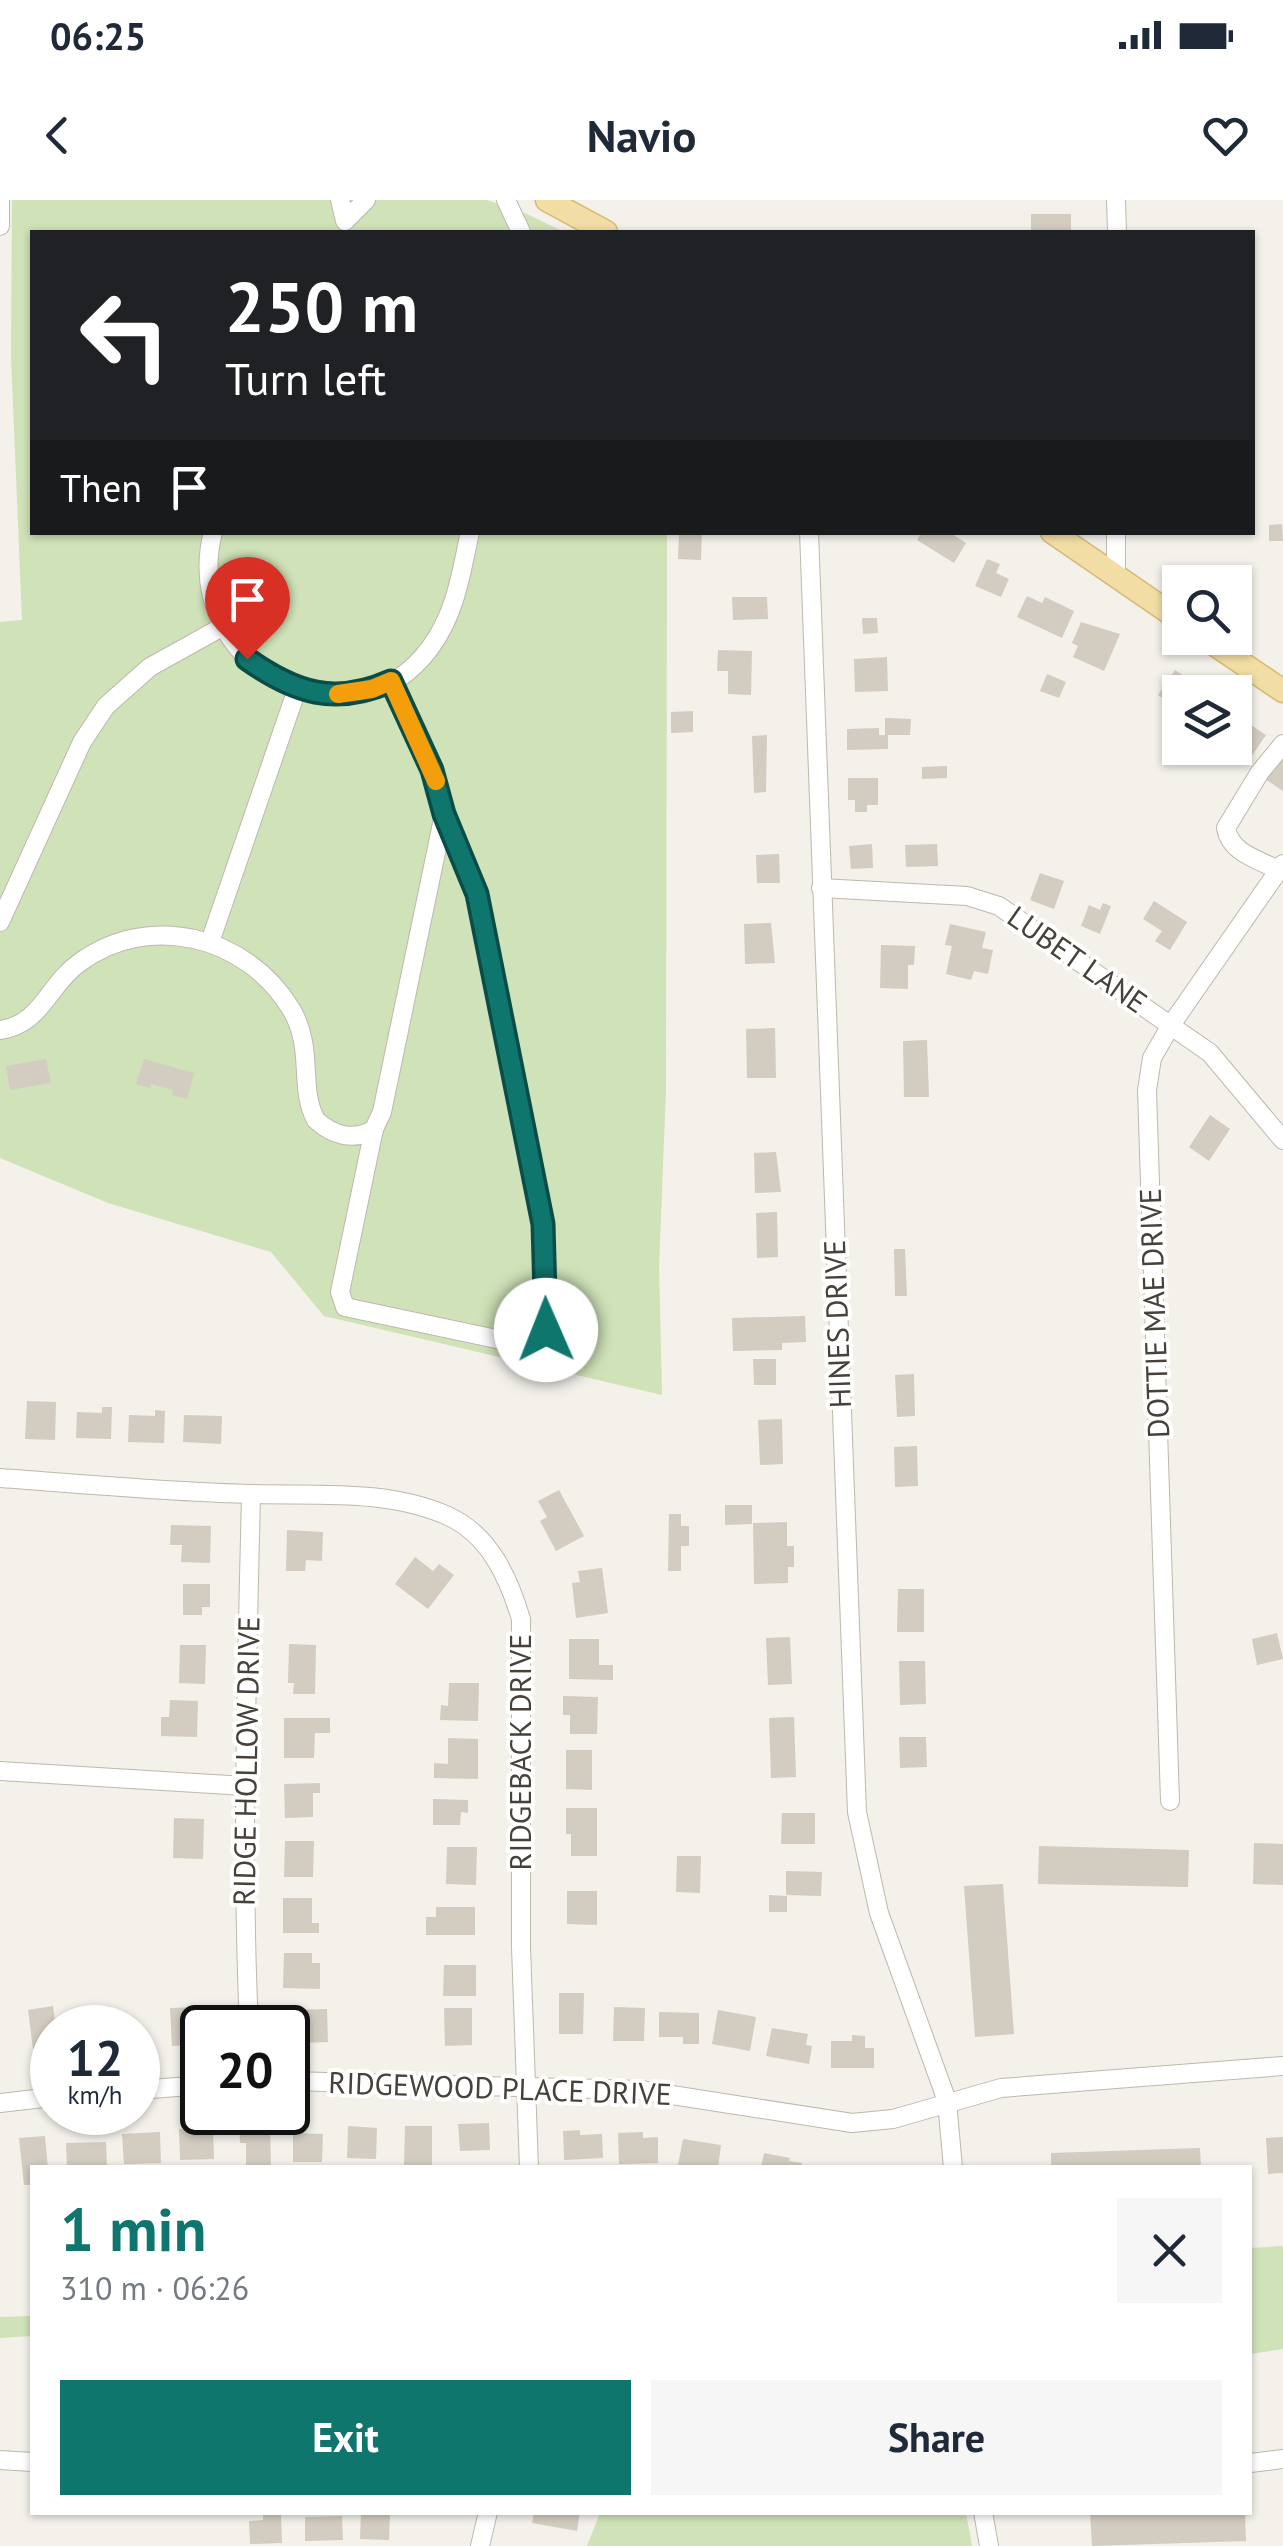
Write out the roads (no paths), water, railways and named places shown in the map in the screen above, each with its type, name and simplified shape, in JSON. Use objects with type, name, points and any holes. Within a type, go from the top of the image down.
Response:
[{"type":"main road","points":[[547,200],[580,209],[604,230]]},
{"type":"main road","points":[[1056,535],[1162,608]]},
{"type":"main road","points":[[1230,655],[1283,691]]},
{"type":"street","points":[[0,200],[0,226]]},
{"type":"street","points":[[340,200],[343,227]]},
{"type":"street","points":[[343,227],[366,200]]},
{"type":"street","points":[[506,200],[519,230]]},
{"type":"street","points":[[1116,200],[1117,230]]},
{"type":"street","points":[[213,535],[210,582],[222,627],[247,659],[297,690],[341,694],[372,689],[417,663],[444,627],[456,598],[469,535]]},
{"type":"street","name":"HINES DRIVE","points":[[810,535],[857,1812],[880,1913],[948,2101],[953,2165]]},
{"type":"street","points":[[1116,535],[1116,576]]},
{"type":"street","points":[[0,922],[82,742],[97,718],[136,677],[222,627]]},
{"type":"street","points":[[391,681],[432,770],[444,814],[477,894],[543,1224],[546,1330],[537,1340],[520,1344],[345,1307],[340,1292],[444,814]]},
{"type":"street","points":[[210,942],[297,690]]},
{"type":"street","points":[[1281,867],[1238,850],[1226,836],[1226,828],[1260,772],[1283,744]]},
{"type":"street","name":"DOTTIE MAE DRIVE","points":[[1170,1802],[1148,1090],[1152,1058],[1171,1025],[1281,867]]},
{"type":"street","name":"LUBET LANE","points":[[821,888],[984,900],[1041,932],[1210,1053],[1283,1140]]},
{"type":"street","points":[[0,1030],[28,1021],[68,972],[104,948],[162,936],[210,942],[262,972],[290,1007],[303,1036],[310,1104],[316,1120],[346,1136],[374,1129]]},
{"type":"street","name":"RIDGEBACK DRIVE","points":[[0,1478],[251,1494],[330,1494],[406,1502],[451,1518],[482,1541],[509,1578],[521,1619],[528,2165]]},
{"type":"street","name":"RIDGE HOLLOW DRIVE","points":[[248,2005],[244,1921],[251,1494]]},
{"type":"street","points":[[0,1771],[245,1786]]},
{"type":"street","name":"RIDGEWOOD PLACE DRIVE","points":[[310,2081],[640,2090],[852,2123],[892,2119],[1000,2088],[1283,2066]]},
{"type":"street","points":[[0,2103],[30,2100]]},
{"type":"street","points":[[1252,2463],[1283,2459]]},
{"type":"street","points":[[0,2460],[30,2462]]},
{"type":"street","points":[[480,2546],[487,2515]]},
{"type":"street","points":[[984,2515],[989,2546]]}]
